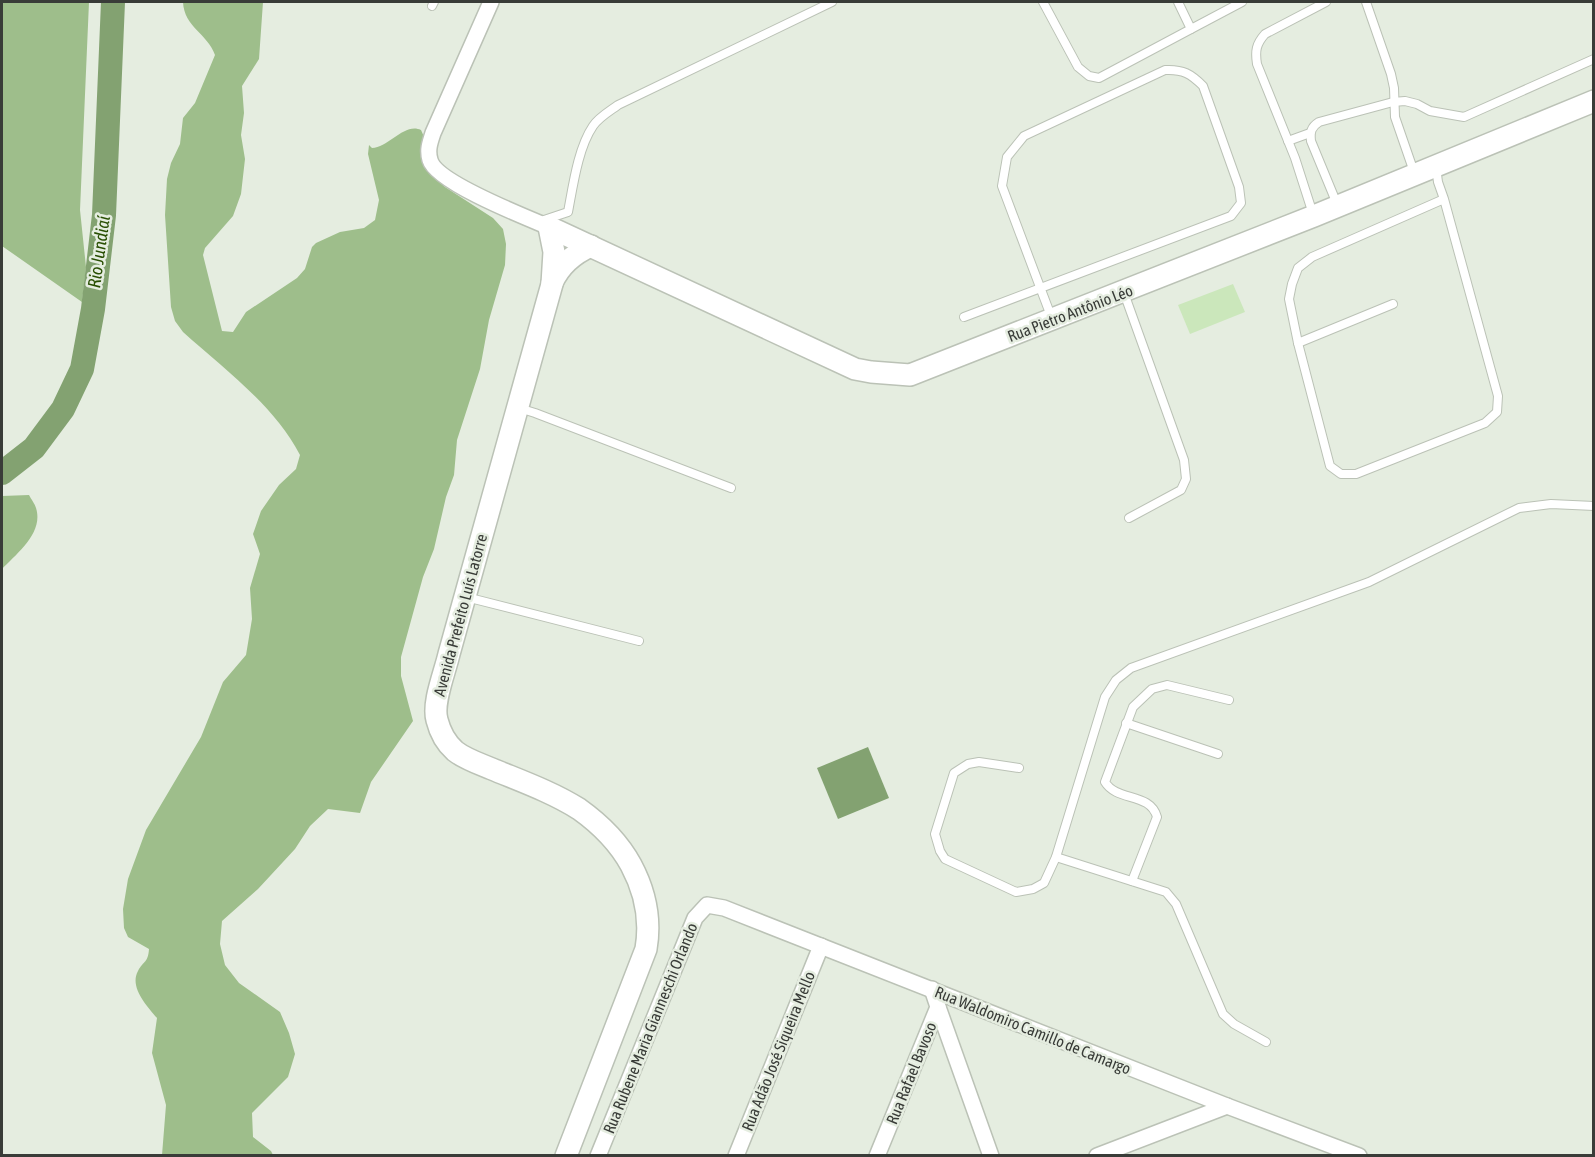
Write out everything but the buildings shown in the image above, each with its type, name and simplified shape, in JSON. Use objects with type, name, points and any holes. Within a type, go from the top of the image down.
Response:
[{"type":"main road","name":"Rua Pietro Antônio Léo","points":[[544,225],[855,369],[910,375],[1314,216],[1593,101]]},
{"type":"main road","name":"Avenida Prefeito Luís Latorre","points":[[544,225],[554,252],[552,284],[436,705],[436,718],[446,741],[456,752],[555,796],[579,810],[611,837],[624,853],[644,896],[648,920],[646,949],[566,1155]]},
{"type":"main road","name":"Avenida Prefeito Luís Latorre","points":[[552,284],[565,263],[591,246]]},
{"type":"street","points":[[490,2],[433,133],[429,147],[430,161],[438,173],[453,183],[544,225]]},
{"type":"street","name":"Rua Waldomiro Camillo de Camargo","points":[[707,905],[724,909],[821,946],[1227,1106],[1359,1155]]},
{"type":"street","name":"Rua Rubene Maria Gianneschi Orlando","points":[[598,1155],[695,918],[707,905]]},
{"type":"street","name":"Rua Adão José Siqueira Mello","points":[[736,1155],[821,946]]},
{"type":"street","name":"Rua Rafael Bavoso","points":[[877,1155],[938,1006],[932,989]]},
{"type":"street","points":[[938,1006],[991,1155]]},
{"type":"street","points":[[1097,1155],[1227,1106]]},
{"type":"lane","points":[[544,225],[568,212],[576,171],[588,136],[594,124],[601,118],[618,105],[832,2]]},
{"type":"lane","points":[[1043,2],[1078,67],[1089,76],[1099,78],[1242,2]]},
{"type":"lane","points":[[1178,2],[1191,28]]},
{"type":"lane","points":[[1314,216],[1288,141],[1257,64],[1255,52],[1257,43],[1265,34],[1326,2]]},
{"type":"lane","points":[[1366,2],[1391,74],[1399,134],[1414,174]]},
{"type":"lane","points":[[1338,206],[1314,149],[1310,133],[1313,126],[1393,102],[1405,101],[1418,104],[1430,111],[1464,117],[1593,59]]},
{"type":"lane","points":[[964,317],[1040,287],[1231,216],[1241,203],[1239,187],[1203,86],[1191,74],[1179,70],[1165,70],[1024,136],[1007,157],[1002,186],[1040,287],[1052,319]]},
{"type":"lane","points":[[1288,141],[1310,133]]},
{"type":"lane","points":[[1436,165],[1438,182],[1444,199],[1498,396],[1497,412],[1485,423],[1453,436],[1356,474],[1341,474],[1330,466],[1298,344],[1289,299],[1292,284],[1298,268],[1312,257],[1444,199]]},
{"type":"lane","points":[[1124,292],[1184,460],[1186,479],[1182,490],[1129,518]]},
{"type":"lane","points":[[1298,344],[1393,304]]},
{"type":"lane","points":[[518,408],[731,488]]},
{"type":"lane","points":[[1019,768],[979,762],[968,764],[954,774],[935,834],[945,860],[1016,892],[1033,889],[1044,883],[1056,857],[1105,697],[1116,680],[1131,668],[1369,582],[1518,508],[1551,504],[1593,506]]},
{"type":"lane","points":[[465,597],[639,641]]},
{"type":"lane","points":[[1132,881],[1157,817],[1155,809],[1149,803],[1110,789],[1106,782],[1133,707],[1152,689],[1167,685],[1228,700]]},
{"type":"lane","points":[[1126,723],[1218,754]]},
{"type":"lane","points":[[1056,857],[1166,892],[1176,904],[1223,1014],[1234,1024],[1266,1042]]},
{"type":"shaded area","points":[[2,2],[89,2],[80,210],[86,267],[82,302],[2,246]]},
{"type":"shaded area","points":[[183,2],[263,2],[259,59],[242,86],[244,113],[241,135],[245,159],[241,194],[233,216],[205,248],[203,255],[222,331],[233,332],[246,312],[297,278],[305,269],[312,247],[316,243],[340,232],[364,228],[375,220],[379,200],[368,154],[369,145],[372,148],[378,147],[409,129],[421,130],[425,139],[426,165],[431,174],[445,187],[493,218],[503,229],[506,244],[505,265],[489,320],[480,369],[457,440],[454,475],[401,657],[401,676],[413,721],[371,782],[360,813],[328,809],[310,826],[295,849],[258,889],[222,921],[220,944],[225,965],[239,983],[280,1012],[295,1054],[288,1077],[252,1113],[253,1137],[273,1155],[162,1155],[166,1105],[152,1053],[157,1018],[140,996],[136,983],[138,971],[147,959],[149,949],[128,937],[124,928],[123,909],[128,879],[146,830],[201,737],[223,682],[246,655],[252,619],[250,588],[260,554],[253,534],[261,511],[279,485],[296,469],[300,455],[277,420],[262,404],[183,332],[175,321],[171,307],[165,215],[167,179],[171,163],[180,144],[183,118],[195,103],[215,55],[207,41],[187,18]]},
{"type":"shaded area","points":[[1233,284],[1245,312],[1190,334],[1178,305]]},
{"type":"shaded area","points":[[29,495],[36,508],[36,526],[21,550],[2,569],[2,496]]},
{"type":"shaded area","points":[[868,747],[889,798],[838,819],[817,768]]},
{"type":"waterway","name":"Rio Jundiaí","points":[[2,473],[34,448],[63,409],[82,369],[93,309],[104,215],[113,2]]}]
